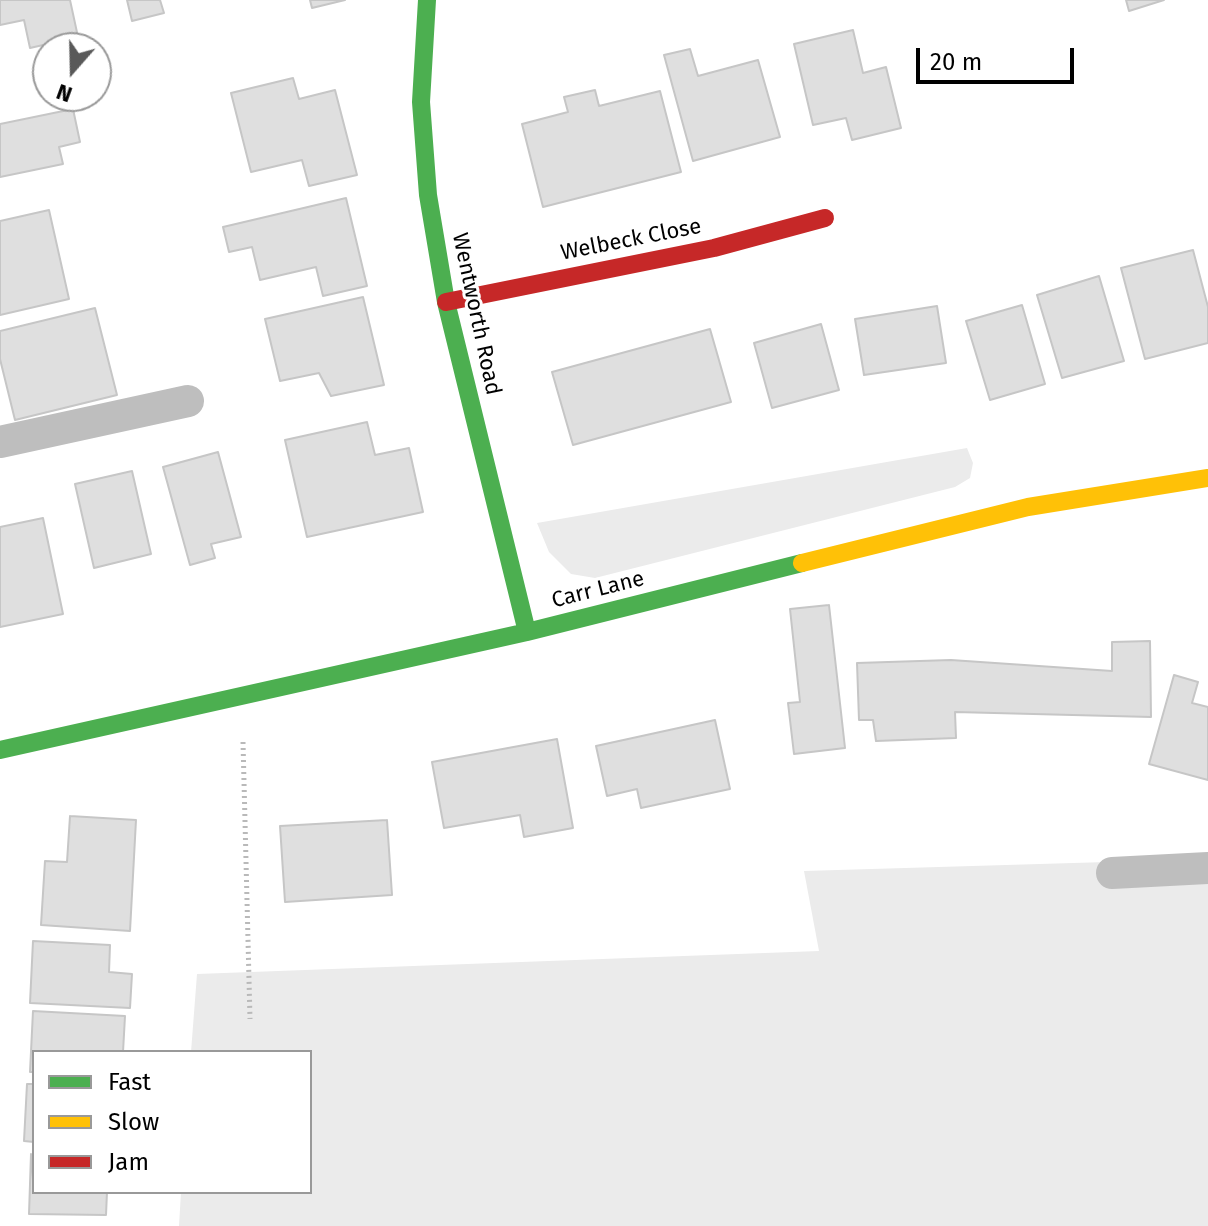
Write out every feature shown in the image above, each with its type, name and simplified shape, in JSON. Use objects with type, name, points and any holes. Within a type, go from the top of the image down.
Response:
[{"type":"main road","name":"Wentworth Road","points":[[427,0],[421,102],[428,195],[446,302],[527,632]]},
{"type":"main road","name":"Welbeck Close","points":[[446,302],[714,248],[825,218]]},
{"type":"main road","name":"Carr Lane","points":[[0,750],[242,693],[527,632],[1028,507],[1116,490],[1208,478]]},
{"type":"lane","points":[[0,442],[188,401]]},
{"type":"lane","points":[[1112,873],[1208,868]]},
{"type":"path","points":[[242,693],[250,1019]]},
{"type":"shaded area","points":[[967,448],[973,463],[970,478],[955,487],[595,578],[571,574],[549,552],[537,523]]},
{"type":"shaded area","points":[[1208,859],[1208,1226],[179,1226],[181,1194],[312,1194],[312,1050],[191,1050],[197,974],[819,951],[804,871]]},
{"type":"building","points":[[0,0],[70,0],[77,32],[32,32],[30,48],[24,20],[0,25]]},
{"type":"building","points":[[127,0],[160,0],[164,13],[132,21]]},
{"type":"building","points":[[310,0],[345,0],[312,8]]},
{"type":"building","points":[[1126,0],[1164,0],[1129,11]]},
{"type":"building","points":[[853,30],[863,73],[886,67],[901,128],[852,140],[846,118],[813,125],[794,44]]},
{"type":"building","points":[[690,49],[698,76],[758,60],[780,137],[693,161],[664,55]]},
{"type":"building","points":[[293,78],[299,99],[335,90],[357,175],[309,186],[302,160],[251,172],[231,93]]},
{"type":"building","points":[[595,90],[599,106],[660,91],[681,172],[543,207],[522,124],[568,112],[564,97]]},
{"type":"building","points":[[58,112],[74,112],[80,142],[59,147],[63,164],[0,177],[0,124]]},
{"type":"building","points":[[346,198],[367,286],[323,296],[316,267],[260,280],[252,247],[229,252],[223,227]]},
{"type":"building","points":[[49,210],[69,299],[0,315],[0,221]]},
{"type":"building","points":[[1193,250],[1208,307],[1208,343],[1145,359],[1121,268]]},
{"type":"building","points":[[1099,276],[1124,361],[1062,378],[1037,295]]},
{"type":"building","points":[[363,297],[384,385],[331,396],[319,373],[280,381],[265,319]]},
{"type":"building","points":[[1022,305],[1045,384],[990,400],[966,321]]},
{"type":"building","points":[[937,306],[946,363],[864,375],[855,319]]},
{"type":"building","points":[[95,308],[117,395],[15,420],[0,359],[0,331]]},
{"type":"building","points":[[821,324],[839,390],[772,408],[754,343]]},
{"type":"building","points":[[710,329],[731,402],[573,445],[552,372]]},
{"type":"building","points":[[367,422],[375,455],[409,448],[423,512],[307,537],[285,440]]},
{"type":"building","points":[[218,452],[241,537],[211,544],[215,558],[190,565],[163,467]]},
{"type":"building","points":[[132,471],[151,554],[94,568],[75,484]]},
{"type":"building","points":[[43,518],[63,614],[0,627],[0,527]]},
{"type":"building","points":[[829,605],[845,748],[794,754],[788,703],[800,702],[790,609]]},
{"type":"building","points":[[1150,641],[1151,717],[955,712],[956,738],[876,741],[873,720],[859,720],[857,663],[951,660],[1112,671],[1112,642]]},
{"type":"building","points":[[1174,675],[1198,682],[1192,703],[1208,707],[1208,780],[1149,764]]},
{"type":"building","points":[[715,720],[730,789],[641,808],[637,789],[607,796],[596,746]]},
{"type":"building","points":[[557,739],[573,828],[524,837],[520,815],[444,828],[432,762]]},
{"type":"building","points":[[70,816],[136,820],[130,931],[41,925],[45,861],[67,862]]},
{"type":"building","points":[[387,820],[392,895],[285,902],[280,826]]},
{"type":"building","points":[[33,941],[110,945],[109,972],[132,974],[130,1008],[30,1003]]},
{"type":"building","points":[[33,1011],[125,1016],[123,1050],[32,1050],[30,1072]]},
{"type":"building","points":[[27,1084],[32,1084],[32,1142],[24,1141]]},
{"type":"building","points":[[31,1154],[32,1194],[107,1194],[106,1215],[29,1214]]},
{"type":"traffic: fast","points":[[427,0],[421,102],[428,195],[446,302],[527,632]]},
{"type":"traffic: fast","points":[[0,750],[527,632],[802,563]]},
{"type":"traffic: slow","points":[[802,563],[1028,507],[1208,478]]},
{"type":"traffic: jam","points":[[446,302],[714,248],[825,218]]}]
